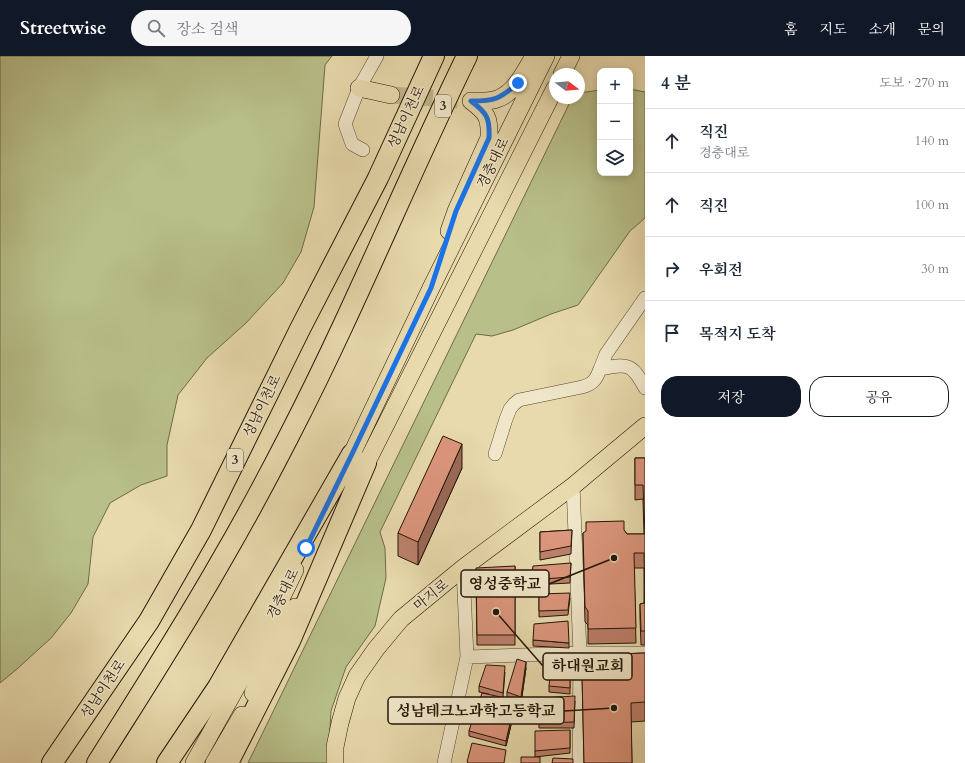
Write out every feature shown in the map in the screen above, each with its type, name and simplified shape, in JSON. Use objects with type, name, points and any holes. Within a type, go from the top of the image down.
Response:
[{"type":"highway","name":"성남이천로","points":[[52,763],[149,621],[201,530],[300,329],[378,178],[434,56]]},
{"type":"highway","name":"성남이천로","points":[[97,763],[155,672],[222,560],[290,433],[372,264],[420,156],[467,56]]},
{"type":"highway","points":[[167,763],[218,687],[359,458]]},
{"type":"highway","points":[[228,763],[290,641],[359,458]]},
{"type":"main road","points":[[431,288],[456,211],[489,138],[490,126],[487,116],[471,101],[497,99],[507,93],[518,83],[534,56]]},
{"type":"main road","name":"경충대로","points":[[214,763],[236,726],[359,458],[431,288],[546,56]]},
{"type":"main road","points":[[565,68],[571,56]]},
{"type":"main road","points":[[359,88],[391,95]]},
{"type":"main road","name":"경충대로","points":[[194,763],[246,670],[549,99]]},
{"type":"main road","name":"마지로","points":[[335,763],[335,747],[340,723],[347,698],[357,676],[376,649],[401,619],[463,568],[573,486],[645,426]]},
{"type":"street","points":[[363,150],[352,144],[345,124],[359,88],[378,56]]},
{"type":"street","points":[[495,454],[510,409],[519,400],[582,387],[596,380],[606,354],[645,298]]},
{"type":"street","points":[[600,369],[615,366],[629,367],[637,373],[645,388]]},
{"type":"street","points":[[573,486],[580,653],[579,763]]},
{"type":"street","points":[[444,763],[467,657],[463,568]]},
{"type":"street","points":[[467,657],[580,653],[645,653]]},
{"type":"green space","points":[[0,56],[332,56],[325,65],[314,207],[301,252],[283,283],[246,323],[207,358],[178,395],[167,445],[167,476],[141,485],[110,503],[93,537],[88,584],[71,613],[51,638],[0,683]]},
{"type":"green space","points":[[597,90],[597,176],[633,176],[633,90],[645,92],[645,218],[630,231],[578,305],[551,314],[513,330],[492,336],[476,334],[380,532],[385,548],[386,578],[375,626],[346,667],[331,711],[328,763],[248,763],[569,104],[585,104],[585,92]]},
{"type":"building","points":[[443,436],[462,444],[418,542],[398,533]]},
{"type":"building","points":[[635,458],[645,458],[645,534],[643,485],[635,485]]},
{"type":"building","points":[[624,521],[624,530],[627,534],[645,534],[645,603],[644,553],[634,553],[636,628],[588,629],[588,611],[585,607],[583,533],[586,531],[586,522]]},
{"type":"building","points":[[572,530],[571,546],[540,552],[540,532]]},
{"type":"building","points":[[571,563],[570,577],[531,580],[533,566]]},
{"type":"building","points":[[515,566],[515,635],[477,635],[476,568]]},
{"type":"building","points":[[570,593],[568,610],[539,611],[539,594]]},
{"type":"building","points":[[645,603],[645,631],[641,631],[640,604]]},
{"type":"building","points":[[568,621],[569,643],[533,640],[534,624]]},
{"type":"building","points":[[645,653],[645,702],[631,703],[632,763],[584,763],[582,674],[589,674],[589,655]]},
{"type":"building","points":[[517,659],[526,662],[521,697],[507,692]]},
{"type":"building","points":[[570,662],[570,688],[549,686],[551,666]]},
{"type":"building","points":[[486,665],[505,666],[503,693],[479,686]]},
{"type":"building","points":[[482,693],[515,700],[512,713],[477,707]]},
{"type":"building","points":[[575,696],[574,722],[539,723],[542,698]]},
{"type":"building","points":[[475,711],[511,719],[506,741],[469,731]]},
{"type":"building","points":[[570,730],[570,748],[535,751],[535,731]]},
{"type":"building","points":[[472,743],[506,750],[504,763],[467,762]]},
{"type":"building","points":[[521,757],[540,757],[540,763],[521,763]]},
{"type":"building","points":[[553,758],[573,759],[573,763],[552,763]]},
{"type":"tunnel","points":[[391,95],[471,101]]},
{"type":"place","name":"영성중학교","points":[[614,558]]},
{"type":"place","name":"하대원교회","points":[[496,612]]},
{"type":"place","name":"성남테크노과학고등학교","points":[[614,708]]},
{"type":"route","points":[[306,548],[431,288],[456,211],[489,138],[490,126],[487,116],[471,101],[497,99],[507,93],[518,83]]}]
